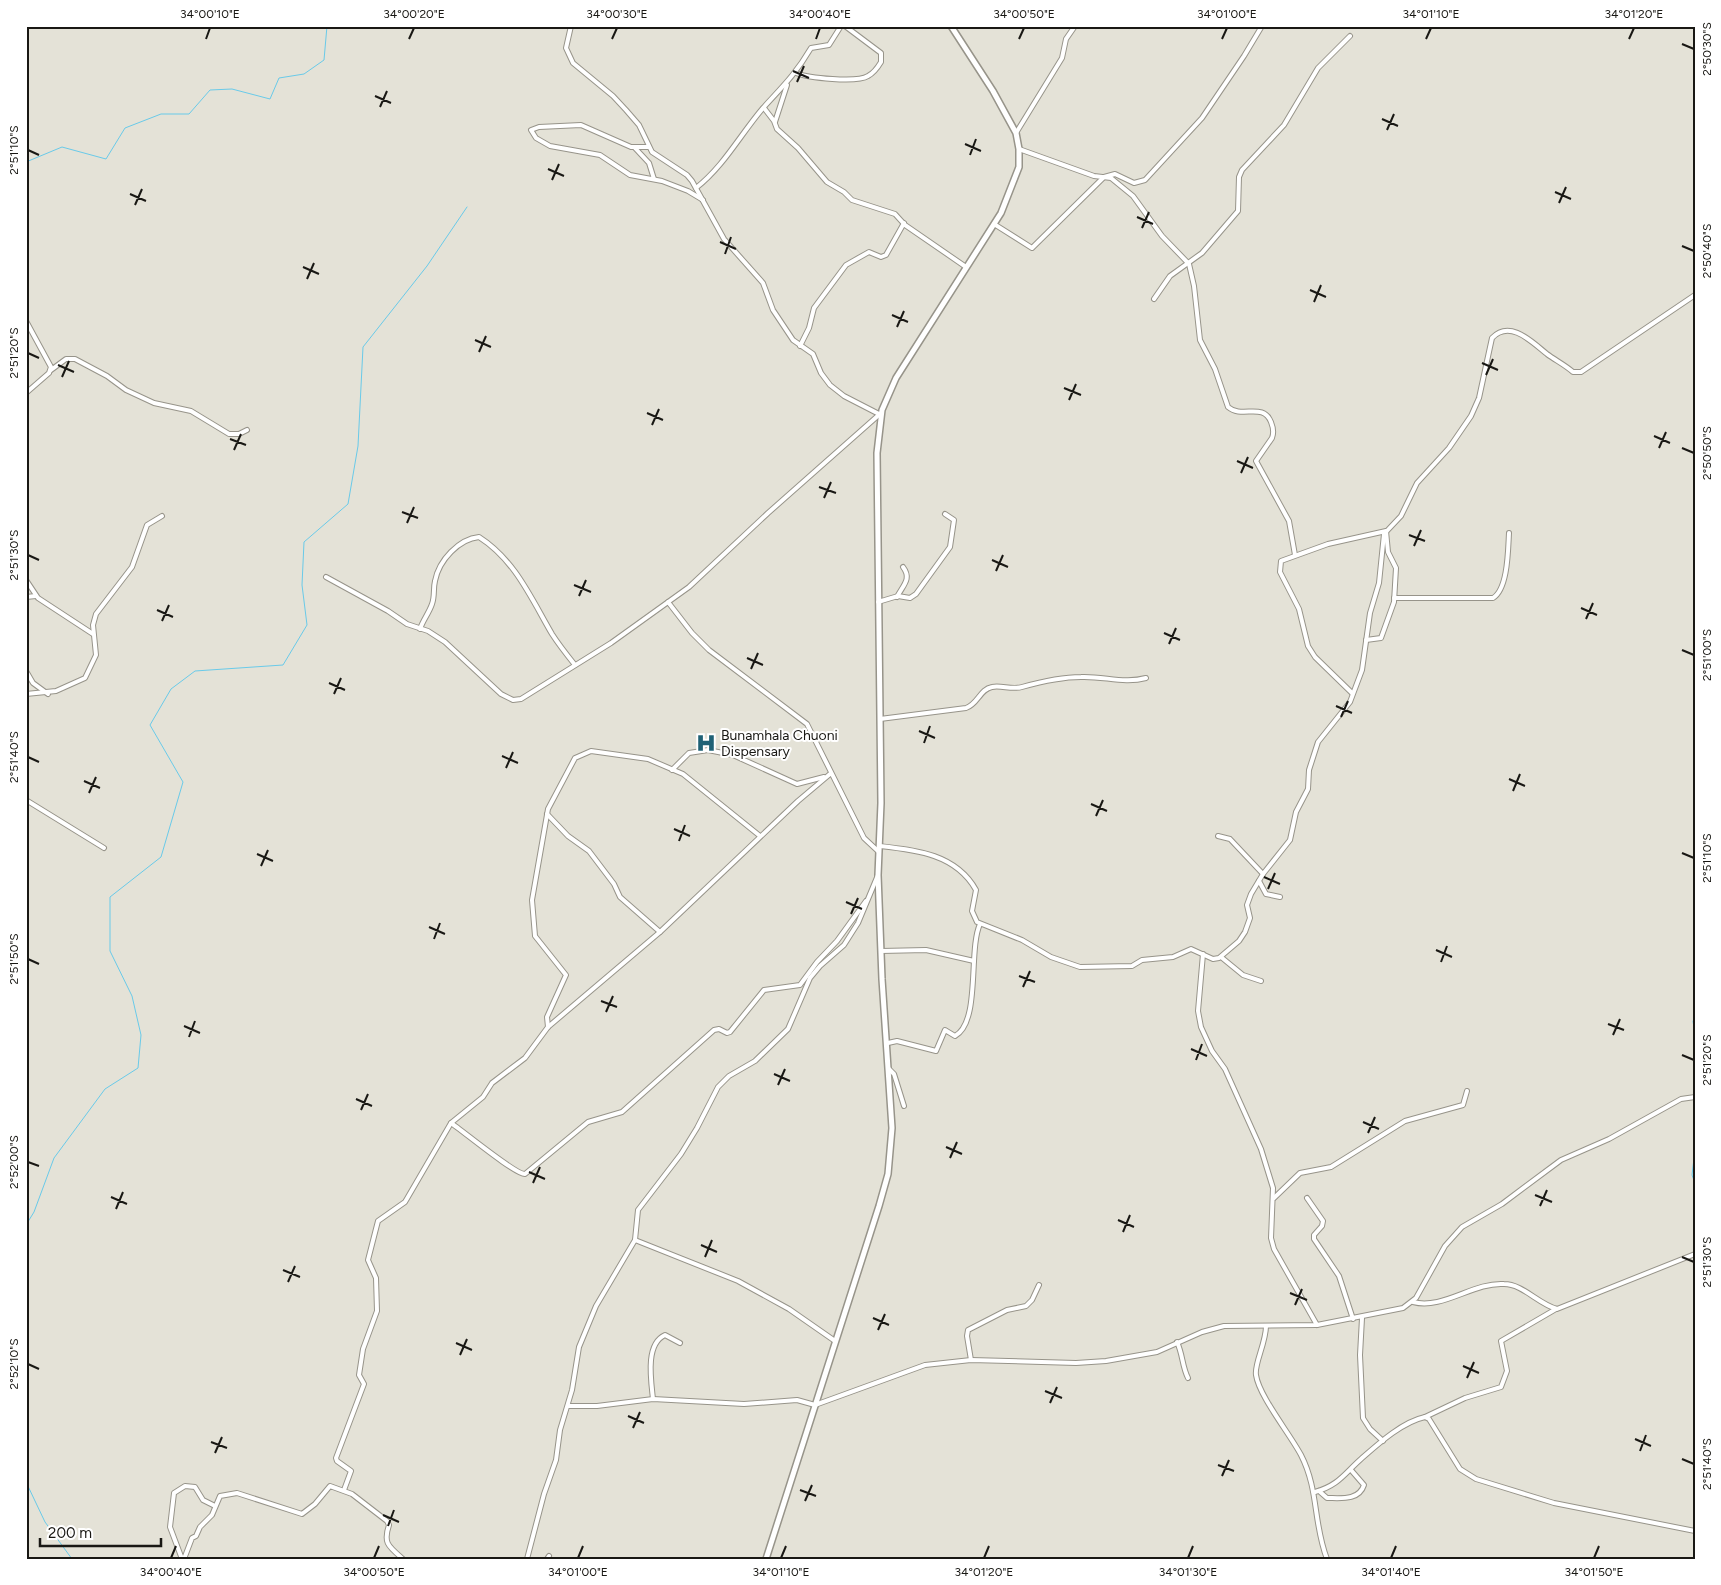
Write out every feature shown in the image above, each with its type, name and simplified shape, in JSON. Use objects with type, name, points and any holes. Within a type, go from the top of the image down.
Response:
[{"type":"street","points":[[572,26],[566,48],[573,63],[620,103],[639,126],[649,148],[686,175],[705,202],[724,239],[763,283],[773,310],[784,328],[800,346],[813,354],[821,373],[830,385],[849,399],[881,413]]},
{"type":"street","points":[[696,188],[730,154],[764,108],[796,74],[810,48],[829,45],[843,26],[881,53],[881,62],[869,76],[852,80],[841,78],[833,80],[796,74]]},
{"type":"street","points":[[766,1559],[888,1174],[892,1128],[888,1043],[880,951],[878,876],[880,719],[877,453],[881,413],[907,360],[994,224],[1016,178],[1019,149],[1016,133],[984,77],[951,26]]},
{"type":"street","points":[[1016,133],[1062,58],[1066,38],[1075,26]]},
{"type":"street","points":[[994,224],[1028,247],[1035,246],[1104,177],[1115,174],[1131,183],[1138,183],[1153,172],[1202,118],[1262,26]]},
{"type":"street","points":[[1154,299],[1170,276],[1202,253],[1238,211],[1239,176],[1242,170],[1284,125],[1318,68],[1350,36]]},
{"type":"street","points":[[775,122],[787,83]]},
{"type":"street","points":[[764,108],[775,122],[777,129],[798,148],[827,182],[844,192],[852,200],[895,214],[904,223],[966,267]]},
{"type":"street","points":[[649,148],[633,147],[581,125],[539,127],[531,130],[536,138],[550,146],[600,155],[630,175],[655,180],[688,191],[705,202]]},
{"type":"street","points":[[633,147],[649,163],[651,174],[655,180]]},
{"type":"street","points":[[1019,149],[1094,176],[1114,180],[1132,196],[1162,236],[1188,264],[1194,286],[1200,340],[1215,369],[1228,407],[1239,412],[1260,411],[1268,416],[1271,422],[1272,438],[1256,460],[1289,521],[1295,554]]},
{"type":"street","points":[[800,346],[809,328],[814,308],[846,265],[869,252],[884,257],[890,251],[904,223]]},
{"type":"street","points":[[668,602],[692,633],[709,650],[801,718],[812,733],[830,774],[864,838],[879,849],[927,853],[952,864],[976,890],[972,911],[974,918],[980,924],[1010,935],[1051,958],[1080,968],[1132,966],[1142,960],[1173,957],[1191,948],[1213,959],[1221,957],[1239,941],[1245,932],[1250,918],[1247,902],[1263,874],[1288,844],[1296,812],[1308,789],[1309,770],[1318,742],[1350,702],[1362,670],[1370,613],[1379,583],[1383,537],[1386,531],[1401,516],[1417,483],[1449,448],[1471,416],[1482,387],[1489,347],[1498,332],[1520,334],[1531,340],[1550,356],[1578,373],[1695,295]]},
{"type":"street","points":[[26,320],[50,363],[51,370]]},
{"type":"street","points":[[26,393],[60,362],[75,359],[107,376],[126,390],[154,402],[190,411],[229,434],[239,434],[247,430]]},
{"type":"street","points":[[326,577],[388,611],[407,624],[450,645],[501,694],[513,700],[521,699],[611,643],[705,574],[745,533],[881,413]]},
{"type":"street","points":[[878,602],[897,596],[910,598],[914,596],[950,547],[954,520],[946,514]]},
{"type":"street","points":[[26,694],[48,694],[68,688],[85,678],[96,654],[93,634],[96,614],[130,570],[146,526],[162,516]]},
{"type":"street","points":[[1352,693],[1315,658],[1308,646],[1299,609],[1279,566],[1284,558],[1295,554],[1349,538],[1386,531]]},
{"type":"street","points":[[1366,640],[1381,638],[1393,607],[1396,568],[1388,552],[1386,531]]},
{"type":"street","points":[[1394,598],[1494,598],[1501,591],[1507,564],[1509,533]]},
{"type":"street","points":[[420,629],[432,606],[435,580],[441,566],[455,547],[467,539],[479,537],[506,558],[547,621],[552,634],[575,665]]},
{"type":"street","points":[[897,596],[908,580],[907,572],[903,566]]},
{"type":"street","points":[[26,580],[36,596],[93,634]]},
{"type":"street","points":[[26,597],[36,596]]},
{"type":"street","points":[[26,671],[33,682],[48,694]]},
{"type":"street","points":[[880,719],[966,708],[977,702],[985,690],[992,687],[1013,688],[1083,676],[1126,681],[1146,678]]},
{"type":"street","points":[[672,770],[689,753],[708,750],[733,755],[797,784],[818,777],[825,778]]},
{"type":"street","points":[[548,1026],[547,1017],[566,974],[534,934],[532,894],[540,865],[546,814],[571,762],[582,753],[591,751],[644,757],[683,774],[760,836]]},
{"type":"street","points":[[344,1490],[351,1471],[337,1461],[336,1458],[364,1384],[359,1375],[363,1349],[376,1311],[377,1282],[368,1260],[376,1225],[385,1214],[405,1202],[451,1123],[485,1095],[492,1083],[525,1058],[548,1026],[660,932],[760,836],[830,774]]},
{"type":"street","points":[[26,800],[104,848]]},
{"type":"street","points":[[546,814],[568,836],[589,851],[614,884],[620,897],[660,932]]},
{"type":"street","points":[[1218,836],[1230,838],[1263,874]]},
{"type":"street","points":[[527,1559],[544,1494],[556,1460],[560,1430],[568,1406],[579,1347],[590,1317],[635,1240],[638,1210],[681,1154],[698,1128],[718,1088],[729,1076],[755,1061],[784,1035],[810,978],[820,966],[844,945],[858,923],[878,876]]},
{"type":"street","points":[[1259,881],[1266,894],[1280,897]]},
{"type":"street","points":[[451,1123],[519,1174],[525,1174],[588,1122],[622,1112],[714,1030],[719,1029],[727,1033],[730,1032],[764,990],[800,985],[845,931],[870,895]]},
{"type":"street","points":[[888,1043],[902,1042],[936,1050],[945,1030],[955,1036],[961,1032],[971,1000],[975,937],[980,924]]},
{"type":"street","points":[[880,951],[926,950],[974,961]]},
{"type":"street","points":[[1203,954],[1198,1011],[1203,1033],[1225,1069],[1247,1113],[1264,1156],[1273,1187],[1272,1238],[1276,1254],[1317,1325]]},
{"type":"street","points":[[1221,957],[1242,975],[1261,981]]},
{"type":"street","points":[[888,1068],[894,1074],[904,1106]]},
{"type":"street","points":[[1274,1198],[1300,1173],[1331,1167],[1405,1121],[1463,1105],[1467,1091]]},
{"type":"street","points":[[568,1406],[597,1406],[653,1399],[744,1404],[797,1400],[815,1405],[925,1365],[971,1360],[1076,1363],[1106,1361],[1157,1352],[1202,1332],[1224,1326],[1317,1325],[1353,1320],[1403,1308],[1413,1302],[1444,1246],[1462,1227],[1502,1204],[1568,1156],[1608,1139],[1681,1099],[1695,1098]]},
{"type":"street","points":[[1307,1198],[1323,1221],[1314,1239],[1339,1276],[1353,1320]]},
{"type":"street","points":[[635,1240],[738,1280],[788,1309],[835,1341]]},
{"type":"street","points":[[1317,1492],[1337,1484],[1350,1470],[1384,1442],[1420,1418],[1465,1398],[1501,1386],[1507,1371],[1502,1340],[1557,1309],[1695,1254]]},
{"type":"street","points":[[1413,1302],[1435,1302],[1475,1289],[1505,1284],[1557,1309]]},
{"type":"street","points":[[971,1360],[967,1336],[968,1330],[1007,1310],[1026,1306],[1032,1300],[1039,1285]]},
{"type":"street","points":[[1362,1318],[1360,1355],[1363,1418],[1370,1429],[1384,1442]]},
{"type":"street","points":[[1266,1326],[1266,1341],[1255,1373],[1301,1454],[1317,1492],[1319,1534],[1327,1559]]},
{"type":"street","points":[[653,1399],[651,1358],[653,1346],[658,1338],[665,1335],[680,1343]]},
{"type":"street","points":[[1178,1342],[1184,1359],[1183,1367],[1188,1378]]},
{"type":"street","points":[[1425,1417],[1430,1419],[1460,1469],[1476,1480],[1554,1503],[1695,1531]]},
{"type":"street","points":[[1317,1492],[1327,1498],[1349,1498],[1359,1494],[1364,1485],[1350,1470]]},
{"type":"street","points":[[183,1559],[170,1528],[174,1493],[185,1486],[195,1486],[203,1500],[216,1506]]},
{"type":"street","points":[[183,1559],[192,1538],[196,1536],[200,1527],[212,1516],[220,1496],[226,1496],[232,1492],[304,1514],[315,1504],[328,1487],[344,1490],[357,1497],[387,1521],[389,1525],[385,1536],[386,1541],[403,1559]]},
{"type":"waterway","points":[[26,162],[62,147],[106,159],[125,128],[161,114],[189,114],[210,90],[232,89],[270,99],[279,78],[304,74],[324,60],[327,26]]},
{"type":"waterway","points":[[26,1225],[34,1212],[54,1158],[105,1089],[138,1068],[141,1035],[132,996],[110,951],[110,897],[161,857],[183,782],[150,725],[171,689],[195,671],[283,665],[307,625],[302,585],[304,542],[348,504],[358,446],[363,347],[427,266],[467,207]]},
{"type":"waterway","points":[[1695,1018],[1693,1021],[1695,1035]]},
{"type":"waterway","points":[[1695,1150],[1692,1175],[1695,1183]]},
{"type":"waterway","points":[[26,1313],[26,1356]]},
{"type":"waterway","points":[[26,1482],[45,1522],[72,1559]]},
{"type":"place","name":"Bunamhala Chuoni Dispensary","points":[[706,743]]}]
